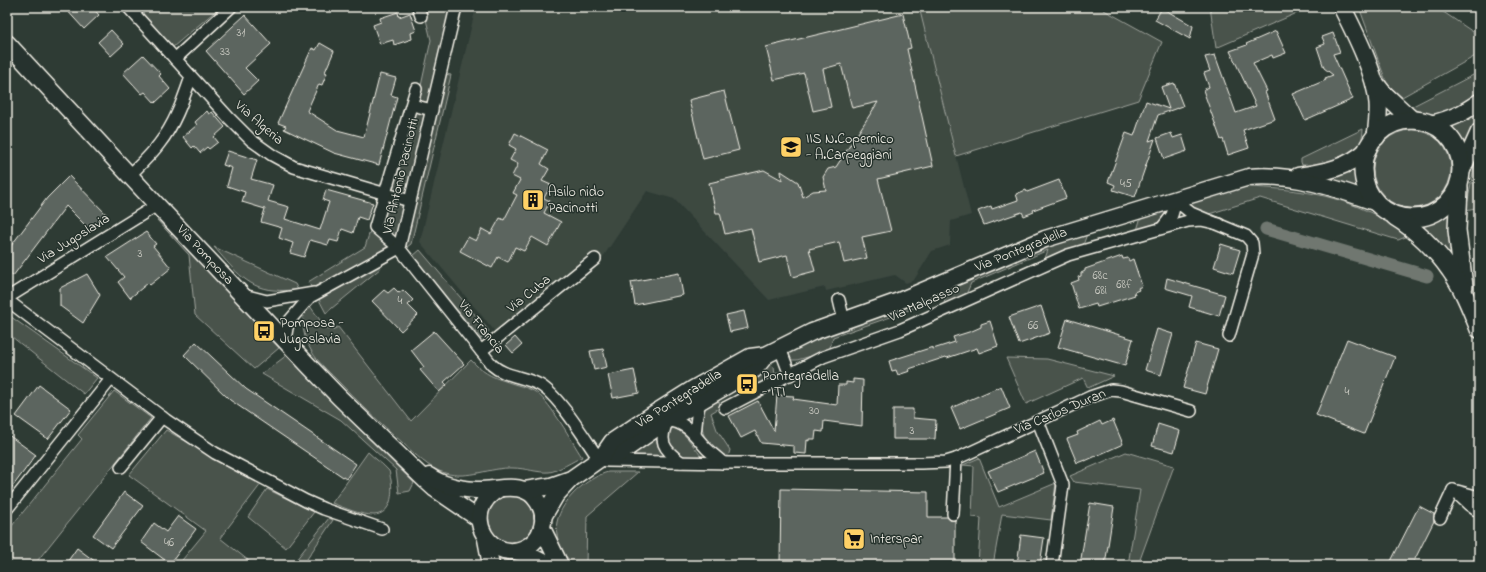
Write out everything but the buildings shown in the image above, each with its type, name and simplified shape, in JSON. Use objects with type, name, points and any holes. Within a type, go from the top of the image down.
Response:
[{"type":"main road","points":[[1342,7],[1353,29],[1375,83],[1379,112],[1372,143],[1364,157],[1363,172],[1366,187],[1373,199],[1406,223],[1451,271],[1465,296],[1479,329]]},
{"type":"main road","points":[[1350,7],[1353,29]]},
{"type":"main road","points":[[1375,83],[1383,93],[1412,120]]},
{"type":"main road","name":"Via Pontegradella","points":[[1372,143],[1380,132],[1394,123],[1412,120],[1431,124],[1442,130],[1451,138],[1459,153],[1460,178],[1451,200],[1439,210],[1422,218],[1411,219],[1399,217],[1382,207]]},
{"type":"main road","points":[[1460,178],[1457,230],[1465,296]]},
{"type":"street","name":"Via Algeria","points":[[128,7],[240,130],[256,144],[294,167],[410,201]]},
{"type":"street","points":[[175,59],[231,7]]},
{"type":"street","name":"Via Antonio Pacinotti","points":[[285,340],[290,320],[301,306],[315,293],[399,248],[456,7]]},
{"type":"street","name":"Via Pomposa","points":[[7,43],[339,398],[435,489],[479,519]]},
{"type":"street","points":[[130,176],[160,144],[170,128],[191,77]]},
{"type":"street","name":"Via Antonio Pacinotti","points":[[399,248],[376,227],[416,89]]},
{"type":"street","name":"Via Pontegradella","points":[[1431,124],[1454,118],[1479,102]]},
{"type":"street","name":"Via Antonio Pacinotti","points":[[412,105],[432,110]]},
{"type":"street","name":"Via Pontegradella","points":[[1460,178],[1479,132]]},
{"type":"street","name":"Via Pontegradella","points":[[1285,178],[1336,169],[1359,157],[1372,143]]},
{"type":"street","name":"Via Pontegradella","points":[[665,414],[693,389],[750,357],[766,355],[812,332],[899,301],[1045,239],[1249,177],[1285,178],[1316,184],[1382,207]]},
{"type":"street","points":[[1162,228],[1172,215],[1177,198]]},
{"type":"street","name":"Via Malpasso","points":[[1177,198],[1181,205],[1187,210],[1248,238],[1252,243],[1253,250],[1229,336]]},
{"type":"street","name":"Via Jugoslavia","points":[[7,299],[157,205]]},
{"type":"street","name":"Via Malpasso","points":[[725,408],[823,357],[900,330],[1068,255],[1193,220],[1201,220],[1219,224]]},
{"type":"street","name":"Via Francia","points":[[399,248],[492,364],[499,371],[536,383],[549,392],[599,459]]},
{"type":"street","name":"Via Cuba","points":[[481,351],[596,259]]},
{"type":"street","name":"Via Antonio Pacinotti","points":[[241,294],[267,302],[315,293]]},
{"type":"street","points":[[7,299],[162,417],[215,453],[268,482],[324,509],[382,529]]},
{"type":"street","points":[[839,300],[844,321]]},
{"type":"street","points":[[780,348],[790,375]]},
{"type":"street","name":"Via Pontegradella","points":[[526,490],[551,486],[571,478],[599,459],[612,442],[665,414],[700,401],[755,369],[766,355]]},
{"type":"street","points":[[7,509],[112,379]]},
{"type":"street","name":"Via Carlos Duran","points":[[599,459],[723,463],[946,462],[956,459],[1090,397],[1111,390],[1121,391],[1191,411]]},
{"type":"street","points":[[695,434],[696,416],[700,401]]},
{"type":"street","points":[[681,462],[670,454],[665,448],[663,435],[665,414],[684,424],[695,434],[706,448],[723,463]]},
{"type":"street","points":[[121,466],[162,417]]},
{"type":"street","points":[[1038,421],[1063,485],[1052,565]]},
{"type":"street","points":[[953,514],[956,459]]},
{"type":"street","name":"Via Pomposa","points":[[407,463],[434,479],[451,485],[476,490],[499,490],[512,487],[526,490]]},
{"type":"street","name":"Via Pontegradella","points":[[542,523],[556,495],[571,478]]},
{"type":"street","points":[[492,565],[486,539],[479,519],[481,509],[485,501],[493,493],[499,490]]},
{"type":"street","points":[[526,490],[537,500],[541,507],[542,523],[560,565]]},
{"type":"street","points":[[1453,490],[1479,497]]},
{"type":"street","points":[[1453,490],[1479,512]]},
{"type":"street","points":[[1440,518],[1453,490]]},
{"type":"street","points":[[501,565],[513,551],[522,549],[533,542],[542,523]]},
{"type":"street","points":[[486,539],[499,548],[531,556],[548,565]]},
{"type":"shaded area","points":[[137,7],[220,7],[173,47]]},
{"type":"shaded area","points":[[423,7],[453,7],[408,196],[391,191],[421,86],[431,40]]},
{"type":"shaded area","name":"IIS N.Copernico - A.Carpeggiani","points":[[476,7],[919,7],[971,215],[951,221],[950,245],[932,251],[914,280],[906,283],[895,275],[826,291],[825,287],[769,300],[674,199],[647,191],[595,269],[503,341],[420,242]]},
{"type":"shaded area","points":[[919,7],[1104,7],[1104,10],[1162,42],[1138,100],[956,156]]},
{"type":"shaded area","points":[[1210,7],[1311,7],[1216,48]]},
{"type":"shaded area","points":[[1359,7],[1436,7],[1479,36],[1479,54],[1402,97],[1387,84]]},
{"type":"shaded area","points":[[1479,72],[1479,94],[1460,107],[1437,114],[1429,114],[1421,113],[1411,107]]},
{"type":"shaded area","points":[[443,74],[451,75],[411,244],[407,247],[402,242]]},
{"type":"shaded area","points":[[1479,108],[1479,117],[1464,149],[1457,135],[1446,124]]},
{"type":"shaded area","points":[[1363,129],[1361,142],[1351,155],[1336,162],[1327,164],[1302,165],[1301,159]]},
{"type":"shaded area","points":[[1404,130],[1420,130],[1434,136],[1445,147],[1451,161],[1451,177],[1445,191],[1434,202],[1420,208],[1404,208],[1390,202],[1379,191],[1373,177],[1373,161],[1379,147],[1390,136]]},
{"type":"shaded area","points":[[1479,148],[1479,199],[1475,208],[1466,210],[1475,162]]},
{"type":"shaded area","points":[[1357,163],[1357,174],[1360,189],[1327,182],[1329,176]]},
{"type":"shaded area","points":[[1247,187],[1300,191],[1333,198],[1350,204],[1386,221],[1408,236],[1398,240],[1260,198],[1209,214],[1186,204],[1222,191]]},
{"type":"shaded area","points":[[389,200],[404,205],[397,239],[381,226]]},
{"type":"shaded area","points":[[1168,206],[1165,216],[1157,223],[1137,230],[1141,217],[1087,234],[1082,248],[1044,261],[1048,250],[971,283],[965,297],[943,306],[947,294],[899,314],[833,337],[829,351],[797,360],[790,360],[787,353],[803,344],[879,316],[1048,243]]},
{"type":"shaded area","points":[[1453,209],[1457,272],[1414,225],[1440,220]]},
{"type":"shaded area","points":[[160,217],[279,348],[254,369],[195,315],[189,255],[157,220]]},
{"type":"shaded area","points":[[370,231],[390,248],[312,288],[308,282],[365,247]]},
{"type":"shaded area","points":[[214,247],[295,284],[298,290],[273,290],[263,288],[247,281]]},
{"type":"shaded area","points":[[420,250],[489,331],[481,339],[413,256]]},
{"type":"shaded area","points":[[378,264],[381,268],[326,313],[317,296]]},
{"type":"shaded area","points":[[310,306],[325,327],[332,330],[338,327],[411,421],[471,360],[482,370],[491,375],[533,391],[543,398],[567,432],[582,457],[561,468],[549,472],[518,468],[504,468],[471,474],[454,475],[433,468],[417,456],[377,420],[317,359],[307,342],[303,327],[304,311]]},
{"type":"shaded area","points":[[7,314],[97,378],[84,394],[7,333]]},
{"type":"shaded area","points":[[287,355],[414,483],[410,491],[399,493],[396,470],[341,420],[262,374]]},
{"type":"shaded area","points":[[1006,358],[1047,359],[1114,376],[1088,388],[1083,378],[1026,404]]},
{"type":"shaded area","points":[[770,363],[774,367],[775,376],[751,387],[764,365]]},
{"type":"shaded area","points":[[114,391],[151,418],[34,565],[7,565],[7,532],[82,439],[78,435]]},
{"type":"shaded area","points":[[717,397],[721,407],[711,413],[717,430],[730,450],[728,457],[712,447],[704,436],[702,422],[705,404]]},
{"type":"shaded area","points":[[666,427],[678,430],[688,438],[704,459],[684,458],[669,448]]},
{"type":"shaded area","points":[[166,430],[261,484],[220,538],[254,565],[178,565],[206,531],[129,475]]},
{"type":"shaded area","points":[[657,433],[659,448],[668,459],[623,455]]},
{"type":"shaded area","points":[[368,452],[389,471],[392,485],[388,507],[380,514],[374,515],[358,513],[332,503]]},
{"type":"shaded area","points":[[1126,452],[1174,466],[1138,565],[1128,565],[1140,490],[1074,482],[1070,476]]},
{"type":"shaded area","points":[[979,458],[999,507],[1056,483],[1051,520],[1002,514],[993,565],[978,565],[981,518],[972,517],[974,466],[963,465]]},
{"type":"shaded area","points":[[608,472],[638,472],[587,516],[586,565],[575,565],[565,555],[558,541],[556,526],[560,513],[564,505],[584,484]]},
{"type":"shaded area","points":[[267,489],[314,512],[286,548],[248,517]]},
{"type":"shaded area","points":[[511,496],[524,500],[530,506],[534,519],[530,532],[524,538],[511,542],[498,538],[492,532],[488,519],[492,506],[498,500]]},
{"type":"shaded area","points":[[329,518],[333,520],[303,565],[292,565]]},
{"type":"waterway","points":[[1266,229],[1427,276]]},
{"type":"place","name":"IIS N.Copernico - A.Carpeggiani","points":[[791,147]]},
{"type":"place","name":"Asilo nido Pacinotti","points":[[533,200]]},
{"type":"place","name":"Pomposa - Jugoslavia","points":[[264,331]]},
{"type":"place","name":"Pontegradella - ITI","points":[[747,384]]},
{"type":"place","name":"Interspar","points":[[854,539]]}]
